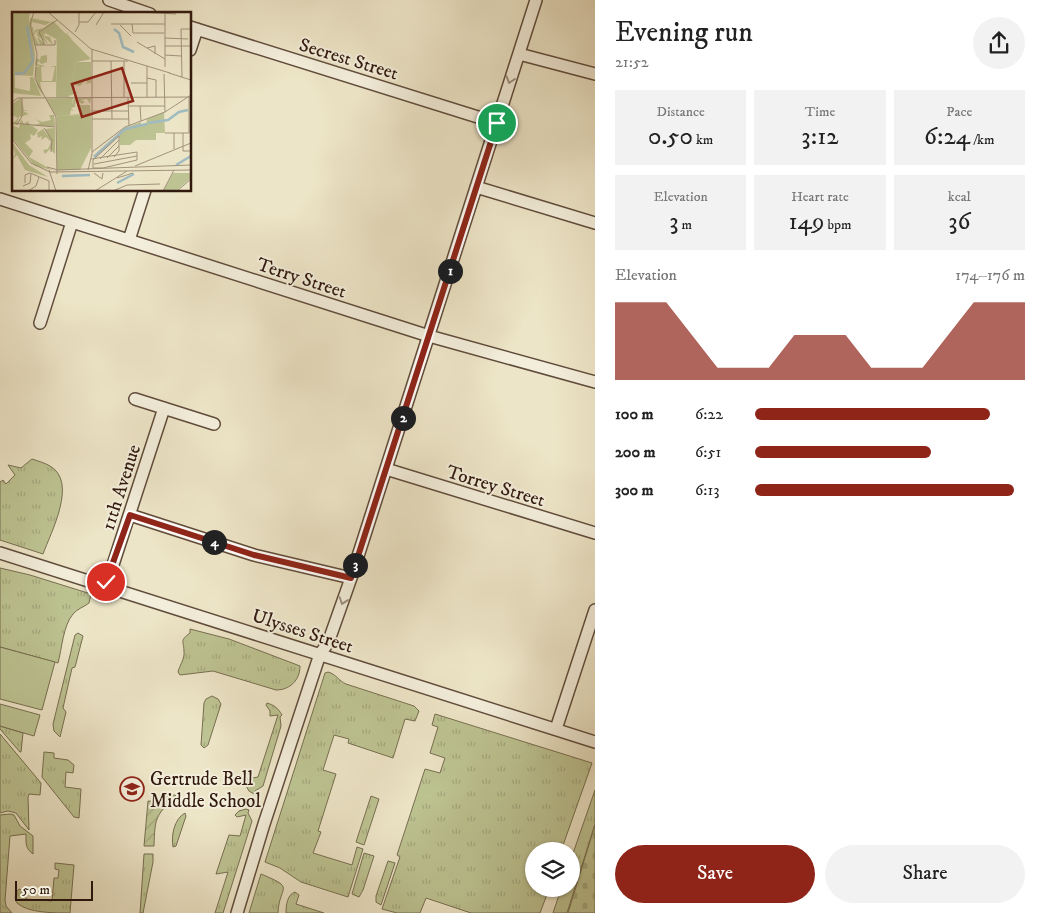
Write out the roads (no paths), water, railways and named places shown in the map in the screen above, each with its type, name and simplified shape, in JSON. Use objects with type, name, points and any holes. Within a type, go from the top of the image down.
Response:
[{"type":"street","points":[[109,0],[144,12]]},
{"type":"street","points":[[238,913],[264,824],[320,654],[328,643],[351,578],[536,0]]},
{"type":"street","points":[[191,43],[193,28]]},
{"type":"street","name":"Secrest Street","points":[[193,28],[497,123]]},
{"type":"street","points":[[519,54],[595,74]]},
{"type":"street","points":[[476,187],[595,223]]},
{"type":"street","points":[[129,240],[145,191]]},
{"type":"street","name":"Terry Street","points":[[0,199],[429,336],[595,382]]},
{"type":"street","points":[[40,323],[72,222]]},
{"type":"street","points":[[135,399],[214,424]]},
{"type":"street","name":"11th Avenue","points":[[105,581],[130,515],[164,408]]},
{"type":"street","name":"Torrey Street","points":[[386,470],[595,533]]},
{"type":"street","points":[[130,515],[254,555],[351,578]]},
{"type":"street","name":"Ulysses Street","points":[[0,553],[105,581],[320,654],[595,742]]},
{"type":"street","points":[[556,730],[595,610]]},
{"type":"place","name":"Gertrude Bell Middle School","points":[[132,789]]}]
